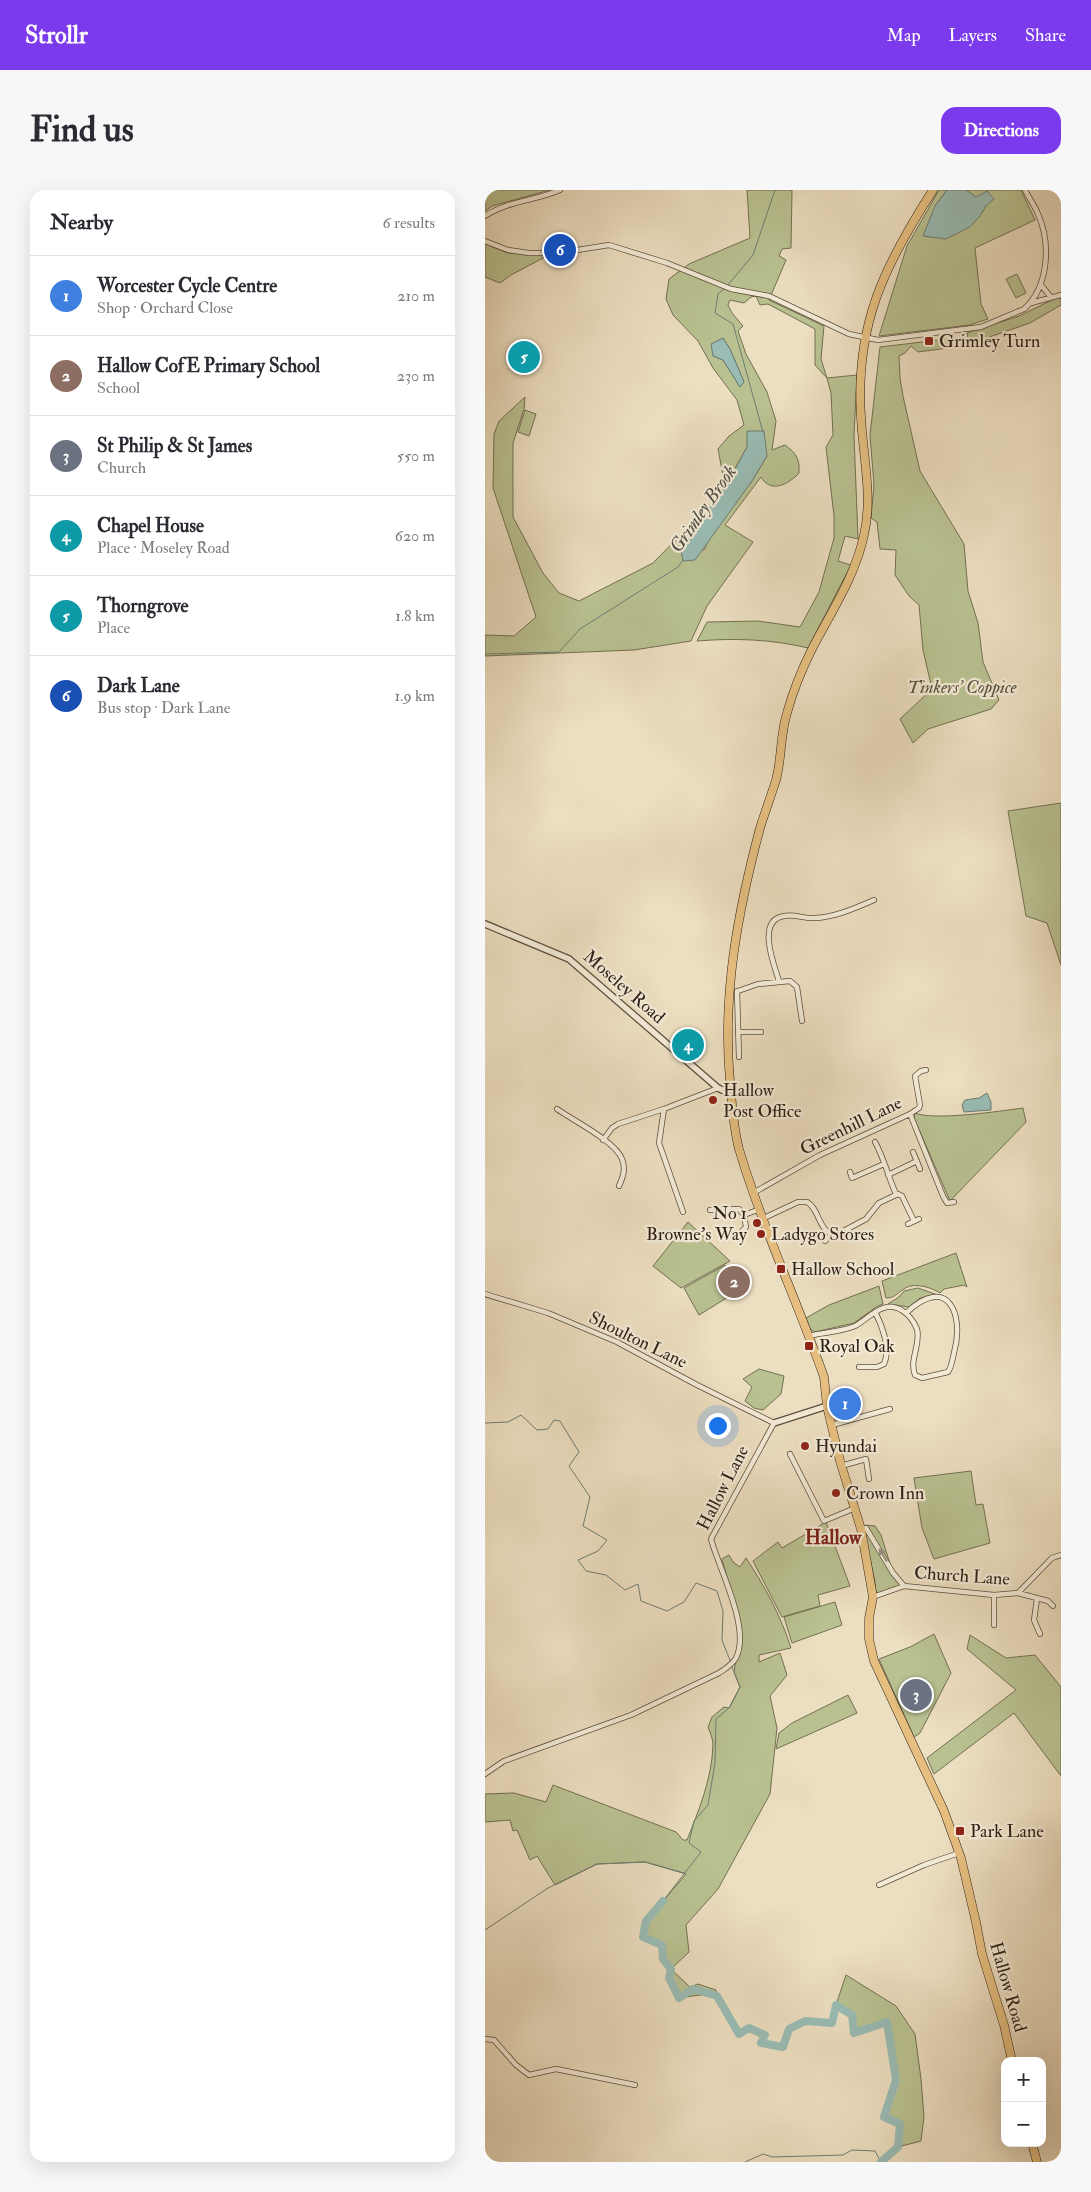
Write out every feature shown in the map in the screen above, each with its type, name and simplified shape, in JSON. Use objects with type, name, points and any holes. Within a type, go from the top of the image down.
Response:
[{"type":"main road","name":"Hallow Road","points":[[933,190],[893,255],[884,273],[870,313],[860,365],[860,393],[868,498],[864,536],[845,590],[811,651],[785,718],[777,777],[751,864],[730,966],[728,1066],[733,1121],[739,1149],[824,1377],[827,1406],[841,1466],[861,1529],[873,1597],[869,1618],[869,1639],[874,1661],[944,1811],[959,1853],[977,1922],[981,1954],[1012,2057]]},
{"type":"main road","points":[[1033,2147],[1037,2162]]},
{"type":"street","points":[[485,216],[496,208],[560,190]]},
{"type":"street","points":[[485,241],[508,250],[529,252],[559,252],[609,246],[667,263],[731,289],[769,296],[849,334],[878,340],[902,339],[981,327],[1024,309],[1029,304],[1041,285],[1045,268],[1044,239],[1039,215],[1025,190]]},
{"type":"street","points":[[1041,285],[1050,296]]},
{"type":"street","points":[[1029,304],[1061,294]]},
{"type":"street","points":[[779,981],[768,940],[774,922],[781,916],[791,915],[813,919],[846,912],[874,900]]},
{"type":"street","name":"Moseley Road","points":[[485,924],[569,959],[718,1088],[731,1094]]},
{"type":"street","points":[[728,992],[738,991],[758,984],[790,981],[797,987],[802,1021]]},
{"type":"street","points":[[738,991],[739,1057]]},
{"type":"street","points":[[739,1032],[761,1032]]},
{"type":"street","name":"Greenhill Lane","points":[[755,1192],[820,1155],[910,1114],[920,1104],[915,1076],[921,1071],[926,1070]]},
{"type":"street","points":[[603,1140],[618,1124],[718,1088]]},
{"type":"street","points":[[664,1109],[659,1143],[683,1212]]},
{"type":"street","points":[[557,1111],[603,1140],[619,1153],[624,1172],[619,1184],[615,1180]]},
{"type":"street","points":[[910,1114],[943,1196],[947,1203],[954,1202]]},
{"type":"street","points":[[875,1142],[883,1157],[896,1194]]},
{"type":"street","points":[[913,1152],[921,1169]]},
{"type":"street","points":[[888,1175],[917,1161]]},
{"type":"street","points":[[850,1172],[853,1178],[884,1164]]},
{"type":"street","points":[[825,1241],[832,1234],[837,1234],[866,1220],[879,1203],[896,1194],[902,1196],[916,1220],[908,1224]]},
{"type":"street","points":[[764,1218],[798,1202],[807,1202],[813,1207],[824,1228],[832,1234]]},
{"type":"street","points":[[710,1210],[739,1209],[744,1215],[746,1227],[735,1238]]},
{"type":"street","points":[[744,1215],[760,1209]]},
{"type":"street","name":"Shoulton Lane","points":[[485,1294],[548,1313],[617,1342],[697,1385],[774,1423]]},
{"type":"street","points":[[809,1336],[855,1326],[883,1307],[894,1307],[906,1313],[914,1323],[918,1336],[913,1365],[915,1375],[922,1378],[948,1372],[958,1333],[956,1315],[952,1305],[945,1299],[932,1298],[920,1302],[906,1313]]},
{"type":"street","points":[[859,1367],[877,1367],[884,1364],[886,1359],[883,1333],[875,1312]]},
{"type":"street","points":[[774,1423],[827,1406]]},
{"type":"street","points":[[832,1425],[890,1409]]},
{"type":"street","name":"Hallow Lane","points":[[485,1774],[504,1761],[612,1722],[730,1666],[736,1657],[739,1645],[738,1617],[716,1559],[711,1539],[774,1423]]},
{"type":"street","points":[[790,1454],[824,1521],[855,1508]]},
{"type":"street","points":[[841,1466],[853,1464],[864,1459],[867,1462],[869,1479]]},
{"type":"street","name":"Church Lane","points":[[861,1529],[866,1528],[893,1573],[904,1586]]},
{"type":"street","name":"Church Lane","points":[[1018,1593],[1052,1558],[1061,1555]]},
{"type":"street","name":"Church Lane","points":[[873,1597],[904,1586],[994,1596],[1018,1593],[1047,1601],[1053,1606]]},
{"type":"street","points":[[994,1596],[994,1624]]},
{"type":"street","points":[[1037,1599],[1034,1620],[1040,1634]]},
{"type":"street","points":[[879,1885],[924,1865],[959,1853]]},
{"type":"street","points":[[485,2039],[493,2040],[529,2076],[555,2070],[635,2085]]},
{"type":"green space","points":[[485,190],[550,190],[492,206],[485,211]]},
{"type":"green space","points":[[747,190],[792,190],[791,248],[782,249],[779,256],[786,260],[769,300],[824,326],[821,359],[827,378],[815,365],[815,329],[768,304],[760,305],[756,296],[751,297],[744,303],[730,300],[728,305],[743,326],[738,331],[746,354],[767,392],[776,421],[772,450],[785,445],[789,448],[798,460],[799,473],[790,481],[780,486],[770,485],[761,477],[725,525],[753,542],[707,606],[691,641],[634,650],[485,656],[485,635],[514,636],[536,617],[493,488],[494,434],[499,421],[525,397],[524,409],[513,443],[513,517],[543,573],[559,593],[579,601],[653,563],[697,518],[704,518],[681,551],[704,550],[711,535],[752,481],[767,456],[747,447],[725,486],[718,449],[729,436],[744,425],[737,400],[713,368],[698,341],[673,315],[666,299],[669,279],[689,264],[750,238]],"holes":[[[723,338],[730,349],[744,382],[740,387],[723,360],[713,356],[712,344]]]},
{"type":"green space","points":[[939,190],[947,190],[935,206],[980,216],[986,206],[966,190],[1021,190],[1035,220],[975,248],[981,304],[988,319],[970,325],[879,336],[907,246]]},
{"type":"green space","points":[[485,244],[508,253],[547,256],[500,283],[485,277]]},
{"type":"green space","points":[[1017,274],[1026,293],[1016,298],[1006,279]]},
{"type":"green space","points":[[1061,298],[1061,305],[1030,323],[969,344],[967,333],[1019,316],[1054,299]]},
{"type":"green space","name":"Tinkers' Coppice","points":[[964,337],[963,346],[918,352],[911,346],[905,353],[899,356],[900,378],[920,471],[964,544],[968,591],[978,623],[983,662],[999,700],[991,709],[928,729],[913,743],[900,719],[932,689],[923,650],[919,605],[909,596],[895,575],[896,550],[880,549],[877,522],[871,518],[874,485],[870,435],[880,347]]},
{"type":"green space","points":[[857,375],[854,435],[858,539],[845,536],[838,561],[851,565],[808,648],[753,640],[697,641],[707,622],[758,621],[800,627],[819,592],[834,538],[834,516],[826,447],[833,435],[831,393],[827,378]]},
{"type":"green space","points":[[525,410],[536,414],[529,436],[518,432]]},
{"type":"green space","points":[[1061,803],[1061,965],[1047,923],[1026,916],[1008,811]]},
{"type":"green space","points":[[1023,1108],[1026,1122],[950,1201],[914,1118],[915,1113],[952,1116]]},
{"type":"green space","points":[[688,1222],[730,1261],[681,1288],[653,1266]]},
{"type":"green space","points":[[956,1253],[967,1287],[964,1285],[944,1289],[940,1293],[927,1287],[912,1286],[894,1296],[886,1298],[882,1281]]},
{"type":"green space","points":[[725,1265],[741,1289],[699,1315],[684,1288]]},
{"type":"green space","points":[[879,1286],[883,1304],[854,1323],[815,1332],[810,1329],[806,1318],[829,1305]]},
{"type":"green space","points":[[918,1288],[938,1295],[920,1298],[909,1307],[888,1304],[899,1297],[904,1291]]},
{"type":"green space","points":[[759,1369],[784,1376],[781,1394],[763,1410],[754,1408],[745,1401],[752,1387],[743,1379]]},
{"type":"green space","points":[[971,1471],[976,1505],[983,1504],[990,1543],[934,1559],[922,1528],[914,1478]]},
{"type":"green space","points":[[826,1522],[850,1586],[818,1595],[820,1606],[782,1617],[753,1561],[778,1542],[782,1548]]},
{"type":"green space","points":[[866,1525],[875,1526],[881,1535],[893,1573],[904,1586],[876,1594],[866,1542]]},
{"type":"green space","points":[[729,1555],[733,1562],[740,1567],[746,1558],[771,1601],[791,1648],[759,1655],[759,1662],[780,1653],[787,1675],[770,1696],[777,1728],[770,1794],[718,1889],[686,1925],[689,1952],[671,1969],[663,1959],[662,1945],[643,1937],[646,1921],[686,1874],[645,1862],[597,1864],[555,1885],[537,1856],[530,1860],[517,1830],[513,1831],[510,1820],[485,1822],[485,1794],[514,1793],[546,1802],[553,1785],[676,1832],[683,1840],[687,1840],[710,1770],[713,1745],[708,1727],[712,1717],[724,1707],[729,1708],[740,1687],[734,1672],[741,1628],[722,1559]]},
{"type":"green space","points":[[835,1602],[842,1625],[792,1643],[784,1617]]},
{"type":"green space","points":[[934,1634],[951,1673],[920,1733],[914,1737],[879,1659],[910,1647]]},
{"type":"green space","points":[[970,1635],[1006,1658],[1035,1655],[1061,1687],[1061,1776],[1014,1713],[934,1774],[927,1758],[1016,1690],[967,1649]]},
{"type":"green space","points":[[848,1695],[857,1713],[776,1749],[779,1733],[792,1723]]},
{"type":"green space","points":[[671,1969],[690,1987],[698,1984],[716,1990],[717,1996],[700,1995],[679,1998],[669,1978]]},
{"type":"green space","points":[[846,1975],[896,2006],[915,2034],[924,2117],[921,2141],[898,2147],[900,2125],[884,2117],[896,2080],[887,2022],[853,2035],[852,2015],[836,2005]]},
{"type":"water","points":[[947,190],[966,190],[976,197],[987,191],[994,199],[986,206],[970,227],[946,239],[923,236],[935,206]]},
{"type":"water","points":[[723,338],[730,349],[744,382],[740,387],[723,360],[713,356],[711,344]]},
{"type":"water","points":[[747,431],[764,431],[767,456],[752,481],[695,560],[683,561],[681,550],[734,471],[747,447]]},
{"type":"water","points":[[987,1093],[991,1102],[991,1110],[964,1112],[962,1105],[965,1100],[979,1098]]},
{"type":"waterway","name":"Grimley Brook","points":[[727,286],[753,255],[775,190]]},
{"type":"waterway","name":"Grimley Brook","points":[[724,289],[718,294],[715,313],[733,324],[763,432]]},
{"type":"waterway","name":"Grimley Brook","points":[[485,654],[559,652],[580,629],[678,567],[683,560]]},
{"type":"waterway","points":[[485,1423],[508,1422],[521,1415],[537,1430],[548,1429],[554,1420],[560,1421],[579,1452],[569,1466],[590,1497],[583,1526],[607,1540],[598,1551],[578,1560],[586,1571],[606,1575],[625,1590],[638,1584],[641,1601],[667,1611],[684,1602],[696,1583],[717,1591],[723,1611],[722,1640],[731,1663]]},
{"type":"waterway","points":[[663,1901],[701,1852],[689,1843],[694,1821],[708,1805],[715,1763],[716,1719],[730,1707],[740,1687],[732,1667]]},
{"type":"waterway","points":[[485,1930],[548,1888],[597,1864],[645,1862],[684,1873]]},
{"type":"waterway","points":[[663,1901],[646,1921],[643,1937],[662,1945],[663,1959],[671,1969],[669,1978],[679,1998],[693,1989],[717,1996],[739,2034],[749,2028],[765,2035],[761,2043],[783,2047],[789,2029],[805,2021],[832,2023],[836,2005],[852,2015],[854,2033],[887,2022],[896,2080],[884,2117],[900,2124],[898,2147],[881,2162]]},
{"type":"waterway","points":[[745,2162],[763,2154],[772,2157],[843,2155],[852,2150],[875,2151],[881,2162]]},
{"type":"place","name":"Dark Lane","points":[[560,250]]},
{"type":"place","name":"Grimley Turn","points":[[929,341]]},
{"type":"place","name":"Thorngrove","points":[[524,357]]},
{"type":"place","name":"Chapel House","points":[[688,1045]]},
{"type":"place","name":"Hallow Post Office","points":[[713,1100]]},
{"type":"place","name":"No 1 Browne's Way","points":[[757,1223]]},
{"type":"place","name":"Ladygo Stores","points":[[761,1234]]},
{"type":"place","name":"Hallow School","points":[[781,1269]]},
{"type":"place","name":"Hallow CofE Primary School","points":[[734,1282]]},
{"type":"place","name":"Royal Oak","points":[[809,1346]]},
{"type":"place","name":"Worcester Cycle Centre","points":[[845,1404]]},
{"type":"place","name":"Hyundai","points":[[805,1446]]},
{"type":"place","name":"Crown Inn","points":[[836,1493]]},
{"type":"place","name":"St Philip & St James","points":[[916,1695]]},
{"type":"place","name":"Park Lane","points":[[960,1831]]},
{"type":"district","name":"Hallow","points":[[833,1537]]}]
